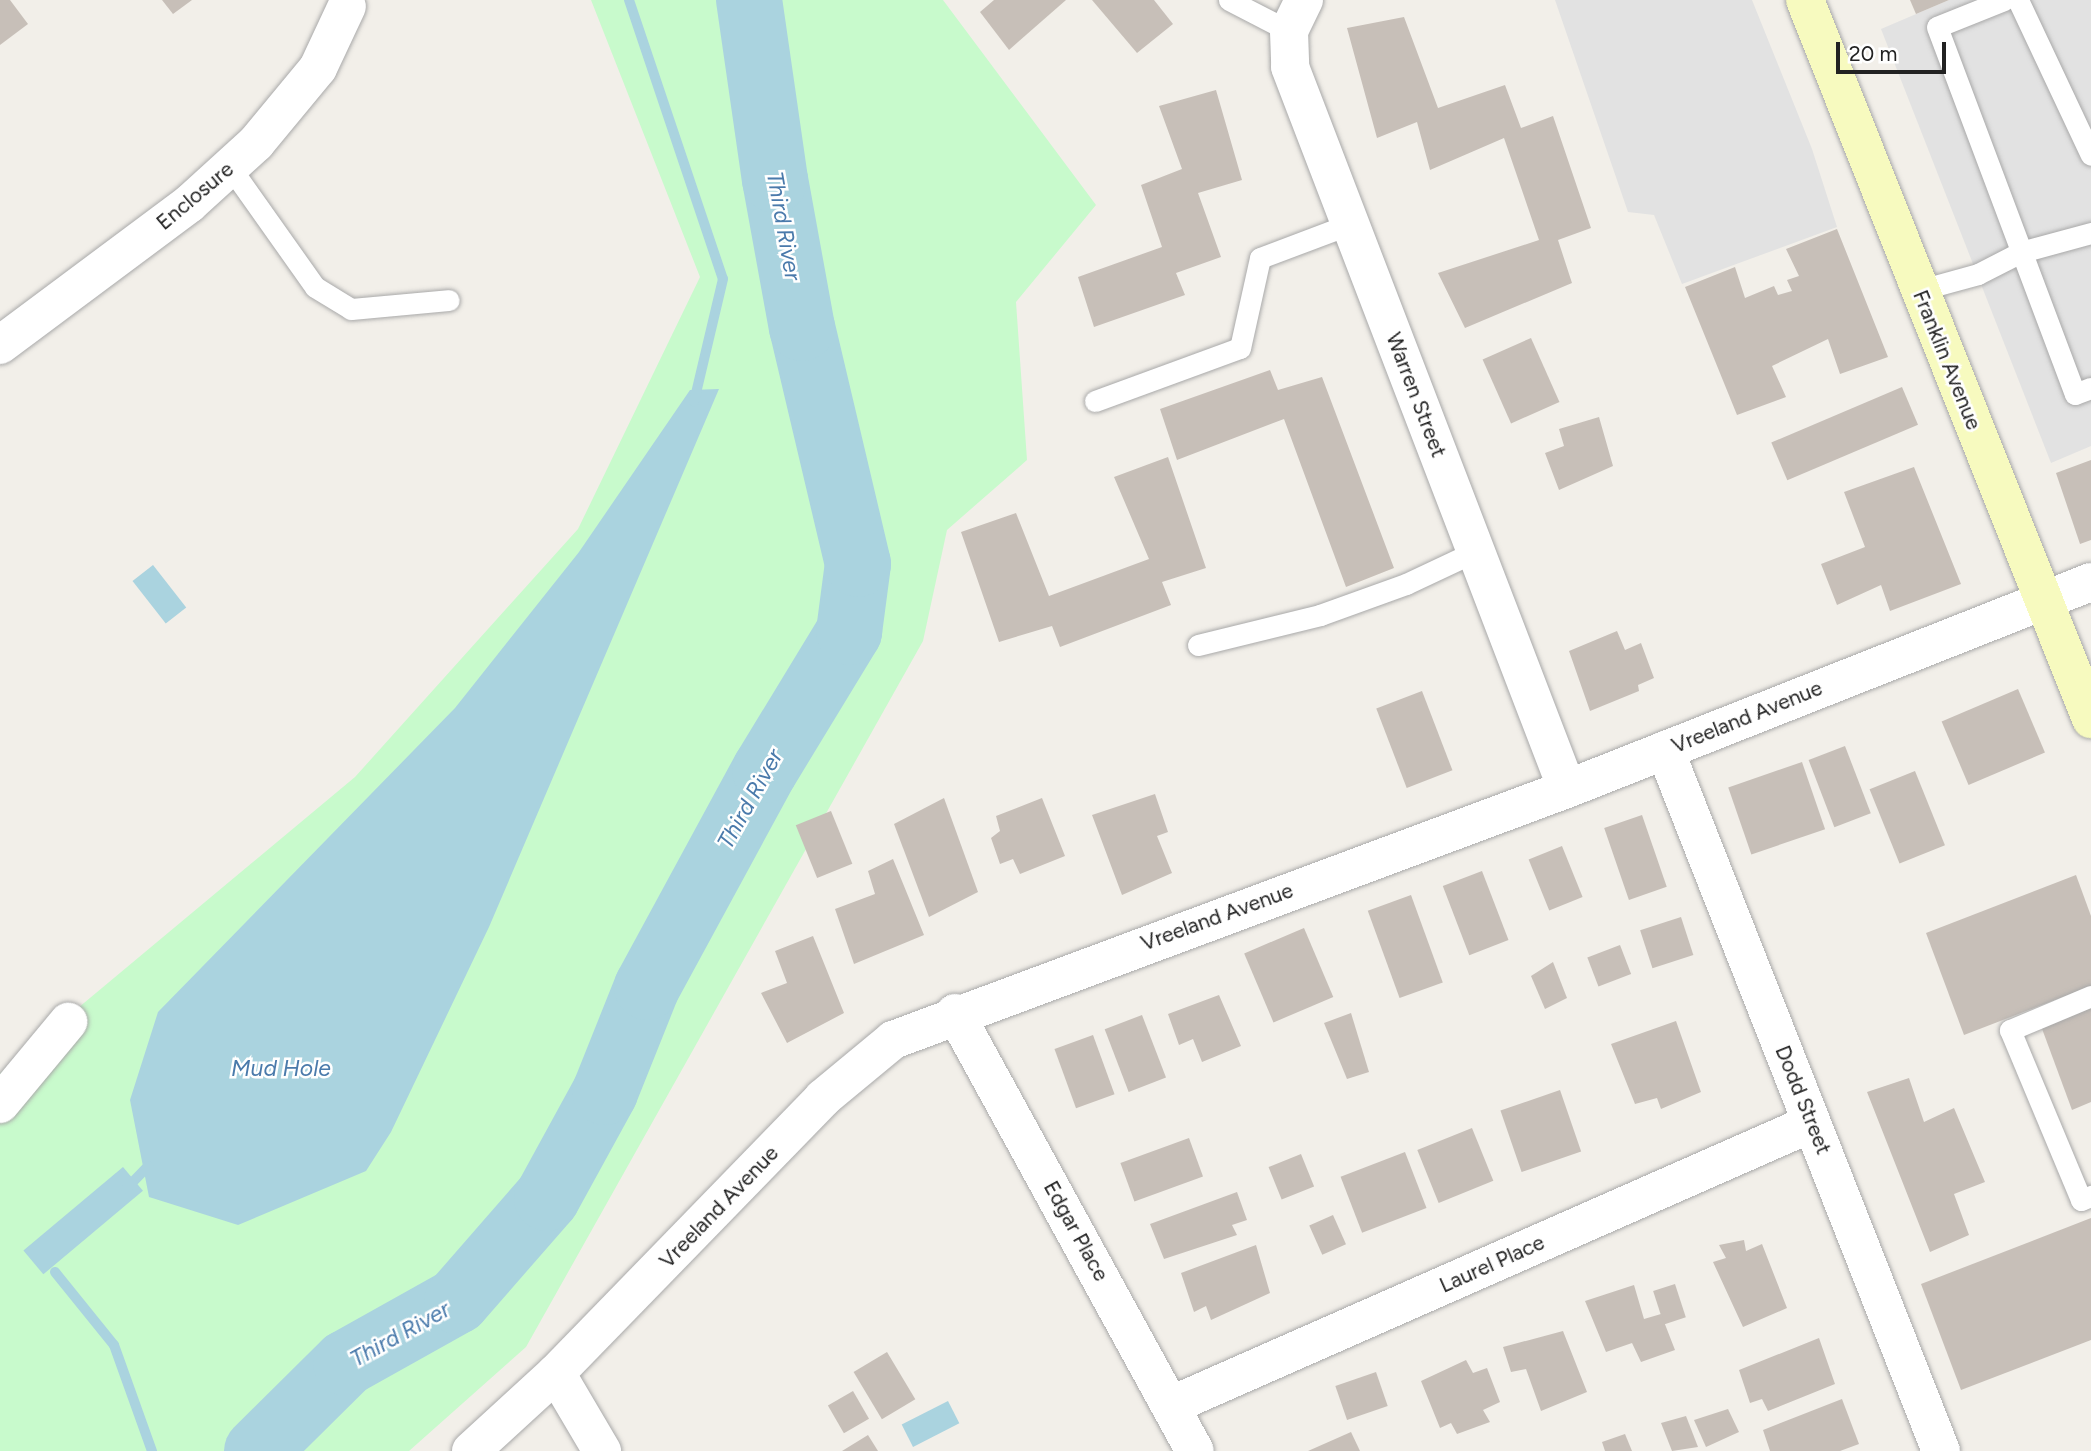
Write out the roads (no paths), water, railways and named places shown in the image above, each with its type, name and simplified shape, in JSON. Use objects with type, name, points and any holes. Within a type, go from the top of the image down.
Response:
[{"type":"main road","name":"Franklin Avenue","points":[[1805,0],[2091,719]]},
{"type":"street","name":"Enclosure","points":[[0,345],[189,204],[256,143],[318,68],[347,6]]},
{"type":"street","name":"Warren Street","points":[[1297,16],[1290,67],[1567,789]]},
{"type":"street","name":"Vreeland Avenue","points":[[471,1451],[556,1373],[823,1098],[893,1040],[955,1013],[1567,789],[2091,582]]},
{"type":"street","name":"Dodd Street","points":[[1665,750],[1941,1451]]},
{"type":"street","name":"Edgar Place","points":[[955,1013],[1195,1451]]},
{"type":"street","points":[[0,1104],[68,1022]]},
{"type":"street","name":"Laurel Place","points":[[1172,1405],[1812,1122]]},
{"type":"street","points":[[556,1373],[602,1451]]},
{"type":"lane","points":[[1229,0],[1297,16]]},
{"type":"lane","points":[[2004,0],[1937,27],[2075,394],[2091,388]]},
{"type":"lane","points":[[2018,0],[2091,155]]},
{"type":"lane","points":[[230,167],[315,287],[351,309],[449,300]]},
{"type":"lane","points":[[1095,401],[1240,348],[1260,258],[1350,224]]},
{"type":"lane","points":[[1920,290],[1978,274],[2021,252],[2091,233]]},
{"type":"lane","points":[[1198,645],[1320,615],[1406,584],[1476,551]]},
{"type":"lane","points":[[2091,996],[2010,1030],[2081,1200],[2091,1196]]},
{"type":"water","name":"Mud Hole","points":[[719,389],[489,927],[391,1132],[366,1171],[238,1225],[149,1197],[130,1100],[158,1012],[455,708],[579,552],[690,390]]},
{"type":"water","points":[[153,565],[186,608],[166,624],[133,581]]},
{"type":"water","points":[[123,1167],[143,1191],[43,1274],[23,1251]]},
{"type":"water","points":[[948,1401],[959,1423],[913,1447],[902,1425]]},
{"type":"waterway","points":[[629,0],[723,279],[694,402]]},
{"type":"waterway","name":"Third River","points":[[257,1451],[346,1363],[457,1301],[547,1198],[605,1092],[647,987],[765,770],[849,632],[858,564],[802,328],[775,180],[749,0]]},
{"type":"waterway","points":[[126,1189],[148,1166]]},
{"type":"waterway","points":[[55,1272],[114,1345],[152,1451]]}]
